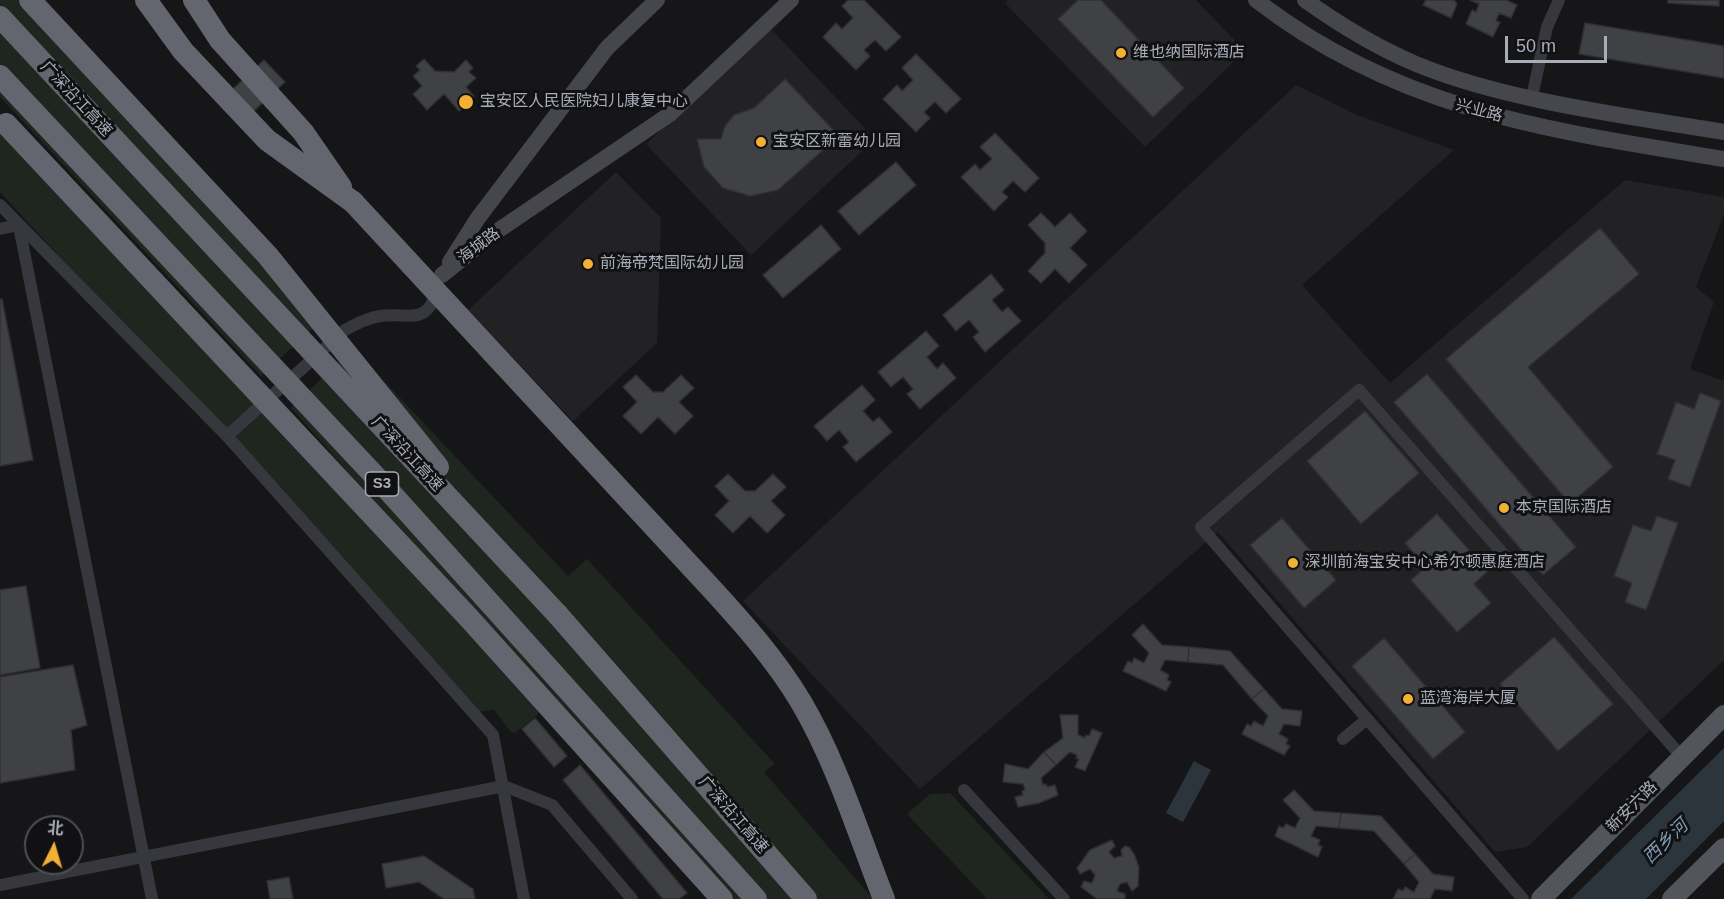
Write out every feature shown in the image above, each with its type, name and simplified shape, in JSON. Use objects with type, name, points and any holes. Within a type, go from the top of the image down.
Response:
[{"type":"highway","points":[[30,0],[268,256],[558,615]]},
{"type":"highway","points":[[146,0],[183,51],[267,140],[353,202]]},
{"type":"highway","points":[[194,0],[224,46],[310,140],[353,202],[741,621],[763,648],[800,700],[831,762],[884,899]]},
{"type":"highway","name":"广深沿江高速","points":[[0,17],[558,615],[806,899]]},
{"type":"highway","name":"S3","points":[[0,76],[388,491],[756,899]]},
{"type":"highway","points":[[3,121],[468,617],[722,899]]},
{"type":"main road","name":"海城路","points":[[442,275],[478,218],[607,48],[657,0]]},
{"type":"main road","name":"海城路","points":[[442,275],[493,234],[670,114],[791,0]]},
{"type":"main road","name":"兴业路","points":[[1256,0],[1332,52],[1393,82],[1428,96],[1542,127],[1724,159]]},
{"type":"main road","name":"兴业路","points":[[1305,0],[1336,22],[1377,46],[1418,64],[1493,88],[1724,132]]},
{"type":"main road","name":"新安六路","points":[[1540,899],[1724,715]]},
{"type":"main road","points":[[1672,899],[1724,848]]},
{"type":"street","points":[[1532,97],[1547,27],[1559,0]]},
{"type":"street","points":[[0,205],[227,436],[493,735],[525,899]]},
{"type":"street","points":[[0,229],[18,225]]},
{"type":"street","points":[[18,225],[152,899]]},
{"type":"street","points":[[227,436],[345,330],[381,316],[414,317],[426,312],[434,304],[442,275]]},
{"type":"street","points":[[1523,899],[1201,527],[1359,390],[1682,757]]},
{"type":"street","points":[[1343,739],[1367,719]]},
{"type":"street","points":[[0,885],[504,786],[552,805],[632,899]]},
{"type":"street","points":[[964,790],[1064,899]]},
{"type":"shaded area","points":[[0,0],[29,0],[324,318],[261,376],[0,97]]},
{"type":"shaded area","points":[[1008,0],[1196,0],[1245,51],[1145,147],[1005,3]]},
{"type":"shaded area","name":"宝安区新蕾幼儿园","points":[[770,28],[875,139],[751,255],[646,144]]},
{"type":"shaded area","points":[[1296,85],[1357,115],[1454,150],[1302,285],[1390,383],[1625,180],[1724,197],[1724,214],[1696,287],[1714,302],[1690,369],[1724,381],[1724,660],[1527,847],[1495,852],[1218,532],[920,789],[743,601]]},
{"type":"shaded area","points":[[0,132],[542,711],[515,733],[511,732],[494,710],[478,712],[0,192]]},
{"type":"shaded area","name":"前海帝梵国际幼儿园","points":[[616,172],[661,218],[657,343],[573,421],[468,310]]},
{"type":"shaded area","points":[[353,348],[568,576],[587,559],[775,764],[764,772],[873,899],[728,899],[291,408]]},
{"type":"shaded area","points":[[950,793],[1049,899],[987,899],[907,814],[930,794]]},
{"type":"water","name":"西乡河","points":[[1724,748],[1724,821],[1646,899],[1571,899]]},
{"type":"water","points":[[1194,761],[1211,770],[1183,822],[1166,813]]},
{"type":"building","points":[[848,0],[864,0],[901,37],[886,51],[875,40],[864,50],[870,56],[856,70],[823,37],[836,23],[842,29],[853,18],[842,6]]},
{"type":"building","points":[[1078,0],[1101,0],[1184,88],[1153,117],[1058,19]]},
{"type":"building","points":[[1426,0],[1454,0],[1457,4],[1451,18],[1423,5]]},
{"type":"building","points":[[1470,0],[1506,0],[1517,5],[1511,18],[1499,13],[1496,21],[1500,22],[1493,37],[1466,24],[1472,10],[1476,12],[1479,4]]},
{"type":"building","points":[[1668,0],[1719,0],[1719,6],[1668,3]]},
{"type":"building","points":[[1585,23],[1724,46],[1724,78],[1579,54]]},
{"type":"building","points":[[916,54],[961,99],[946,113],[935,102],[924,112],[930,118],[916,132],[883,99],[897,85],[902,91],[913,80],[902,68]]},
{"type":"building","points":[[424,59],[435,71],[454,72],[466,60],[473,68],[469,72],[476,78],[466,87],[474,96],[459,111],[444,94],[427,110],[413,94],[422,86],[413,76],[420,70],[416,66]]},
{"type":"building","points":[[264,60],[285,82],[241,123],[220,101]]},
{"type":"building","points":[[785,79],[839,136],[778,190],[750,196],[723,188],[704,167],[697,139],[721,139],[725,126],[734,115],[754,108]]},
{"type":"building","points":[[995,133],[1039,178],[1025,192],[1013,181],[1002,192],[1008,197],[994,211],[961,177],[975,164],[980,170],[992,159],[980,147]]},
{"type":"building","points":[[896,162],[916,185],[859,235],[838,211]]},
{"type":"building","points":[[1041,213],[1055,227],[1070,213],[1087,231],[1070,248],[1087,265],[1069,283],[1055,269],[1041,283],[1028,271],[1045,253],[1045,243],[1028,225]]},
{"type":"building","points":[[821,225],[841,249],[783,298],[763,275]]},
{"type":"building","points":[[1600,228],[1639,274],[1528,367],[1613,467],[1570,504],[1446,359]]},
{"type":"building","points":[[991,274],[1004,290],[992,300],[1002,312],[1008,307],[1021,321],[985,352],[973,337],[979,332],[969,320],[956,331],[943,315]]},
{"type":"building","points":[[0,299],[2,299],[33,460],[0,466]]},
{"type":"building","points":[[926,331],[939,346],[927,357],[937,369],[943,363],[956,378],[920,409],[907,394],[913,389],[903,377],[891,387],[878,372]]},
{"type":"building","points":[[1427,374],[1576,547],[1543,575],[1394,402]]},
{"type":"building","points":[[636,375],[653,392],[663,392],[681,375],[694,388],[679,402],[693,416],[675,434],[658,417],[641,434],[623,416],[637,402],[623,387]]},
{"type":"building","points":[[862,385],[875,400],[863,411],[873,422],[879,417],[892,432],[856,462],[843,447],[849,442],[839,430],[827,441],[814,426]]},
{"type":"building","points":[[1700,393],[1721,401],[1690,487],[1668,479],[1675,460],[1657,454],[1676,402],[1694,409]]},
{"type":"building","points":[[1365,411],[1419,473],[1361,524],[1307,461]]},
{"type":"building","points":[[728,474],[745,491],[755,491],[773,474],[786,487],[771,501],[785,515],[767,533],[750,516],[733,533],[715,515],[729,501],[715,486]]},
{"type":"building","points":[[1437,514],[1488,571],[1474,584],[1491,603],[1457,632],[1411,580],[1426,567],[1405,543]]},
{"type":"building","points":[[1657,516],[1678,523],[1646,610],[1625,602],[1632,583],[1614,576],[1633,525],[1651,531]]},
{"type":"building","name":"深圳前海宝安中心希尔顿惠庭酒店","points":[[1282,518],[1336,580],[1304,608],[1250,545]]},
{"type":"building","points":[[26,586],[40,668],[0,675],[0,590]]},
{"type":"building","points":[[1143,624],[1162,645],[1189,647],[1188,662],[1165,660],[1160,670],[1169,675],[1167,680],[1171,682],[1166,691],[1123,671],[1128,661],[1132,663],[1134,658],[1144,663],[1149,653],[1132,635]]},
{"type":"building","points":[[1554,637],[1613,704],[1558,751],[1500,684]]},
{"type":"building","name":"蓝湾海岸大厦","points":[[1384,638],[1465,732],[1433,759],[1352,666]]},
{"type":"building","points":[[1189,647],[1230,651],[1264,689],[1252,699],[1223,665],[1188,662]]},
{"type":"building","points":[[73,665],[87,725],[71,730],[75,770],[0,783],[0,677]]},
{"type":"building","points":[[1264,689],[1282,709],[1302,711],[1300,726],[1284,724],[1279,734],[1288,739],[1286,744],[1290,746],[1284,755],[1242,734],[1247,724],[1251,726],[1254,721],[1263,726],[1268,716],[1252,699]]},
{"type":"building","points":[[1060,715],[1078,715],[1078,735],[1085,738],[1086,735],[1089,736],[1092,729],[1102,733],[1085,771],[1075,767],[1079,759],[1076,758],[1077,755],[1070,752],[1056,765],[1044,752],[1063,738]]},
{"type":"building","points":[[535,718],[567,756],[554,767],[522,729]]},
{"type":"building","points":[[1044,752],[1056,765],[1041,778],[1043,785],[1046,784],[1047,787],[1055,785],[1058,795],[1039,803],[1018,807],[1015,797],[1023,795],[1022,791],[1025,790],[1023,784],[1003,782],[1005,764],[1028,769]]},
{"type":"building","points":[[580,765],[687,893],[679,899],[663,899],[563,780]]},
{"type":"building","points":[[1294,790],[1314,811],[1341,813],[1339,828],[1316,826],[1311,836],[1320,840],[1318,845],[1322,847],[1318,857],[1275,836],[1279,826],[1283,828],[1286,824],[1295,828],[1300,818],[1283,800]]},
{"type":"building","points":[[1341,813],[1381,816],[1415,854],[1404,864],[1374,831],[1339,828]]},
{"type":"building","points":[[1112,840],[1115,846],[1109,852],[1114,858],[1122,856],[1121,850],[1125,846],[1129,847],[1134,854],[1139,867],[1138,886],[1132,891],[1127,882],[1120,884],[1117,891],[1125,894],[1125,899],[1097,899],[1081,887],[1084,881],[1092,883],[1095,875],[1090,869],[1080,874],[1077,868],[1090,850]]},
{"type":"building","points":[[1415,854],[1433,874],[1454,877],[1452,891],[1435,889],[1430,899],[1393,899],[1398,889],[1403,891],[1405,887],[1414,892],[1419,882],[1404,864]]},
{"type":"building","points":[[424,856],[473,889],[475,899],[444,899],[419,882],[386,888],[382,864]]},
{"type":"building","points":[[289,877],[293,899],[270,899],[267,881]]},
{"type":"place","name":"维也纳国际酒店","points":[[1121,53]]},
{"type":"place","name":"宝安区人民医院妇儿康复中心","points":[[466,102]]},
{"type":"place","name":"宝安区新蕾幼儿园","points":[[761,142]]},
{"type":"place","name":"前海帝梵国际幼儿园","points":[[588,264]]},
{"type":"place","name":"本京国际酒店","points":[[1504,508]]},
{"type":"place","name":"深圳前海宝安中心希尔顿惠庭酒店","points":[[1293,563]]},
{"type":"place","name":"蓝湾海岸大厦","points":[[1408,699]]}]
